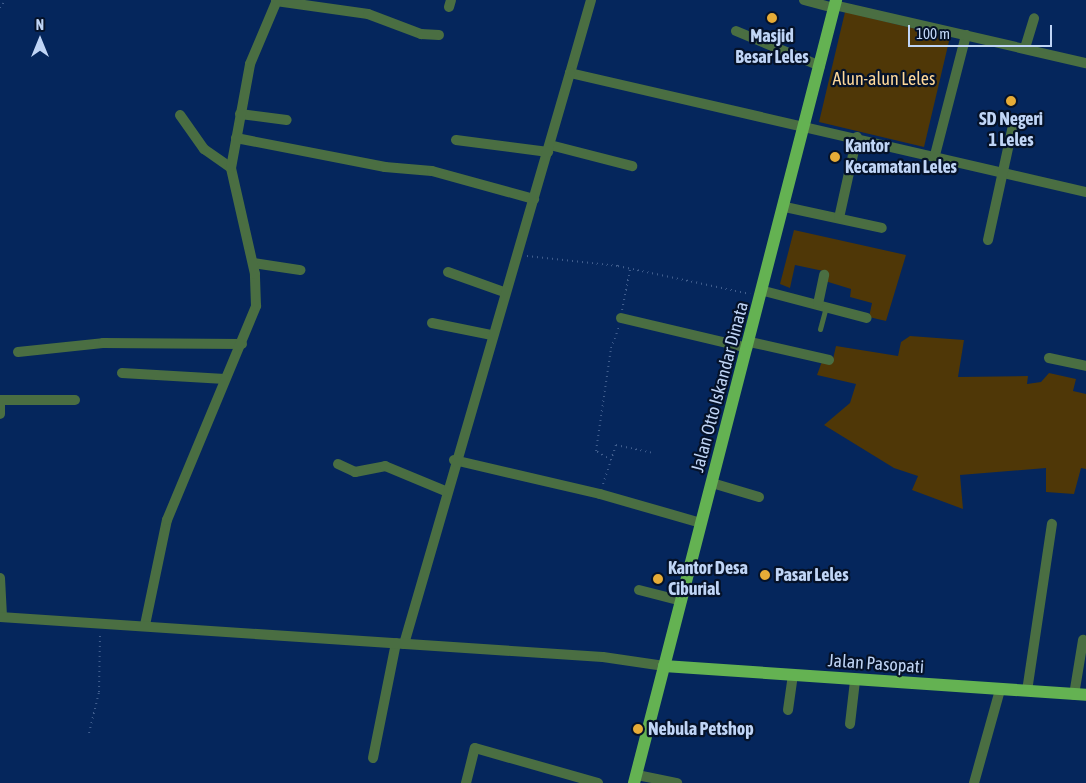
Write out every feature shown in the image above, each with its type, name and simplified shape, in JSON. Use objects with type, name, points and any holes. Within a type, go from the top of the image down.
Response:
[{"type":"main road","name":"Jalan Otto Iskandar Dinata","points":[[635,779],[701,523],[786,207],[834,5]]},
{"type":"main road","name":"Jalan Pasopati","points":[[664,666],[856,681],[1080,695]]},
{"type":"street","points":[[145,625],[167,520],[242,344],[257,298],[253,264],[231,168],[240,114],[254,52],[276,0],[368,14],[421,34],[439,35]]},
{"type":"street","points":[[373,758],[400,644],[514,258],[549,149],[591,0]]},
{"type":"street","points":[[804,0],[834,5],[1086,63]]},
{"type":"street","points":[[1025,48],[1034,18]]},
{"type":"street","points":[[736,31],[820,66]]},
{"type":"street","points":[[935,155],[966,35]]},
{"type":"street","points":[[570,73],[935,155],[1086,192]]},
{"type":"street","points":[[240,114],[287,120]]},
{"type":"street","points":[[180,115],[204,149],[231,168]]},
{"type":"street","points":[[988,240],[1004,171],[1012,125]]},
{"type":"street","points":[[236,138],[385,167],[432,171],[534,199]]},
{"type":"street","points":[[839,218],[857,138]]},
{"type":"street","points":[[456,140],[549,149],[632,166]]},
{"type":"street","points":[[786,207],[882,228]]},
{"type":"street","points":[[253,264],[300,270]]},
{"type":"street","points":[[448,272],[504,292]]},
{"type":"street","points":[[822,305],[824,275]]},
{"type":"street","points":[[763,295],[822,305],[867,318]]},
{"type":"street","points":[[621,318],[829,360]]},
{"type":"street","points":[[432,323],[491,336]]},
{"type":"street","points":[[18,352],[103,343],[242,344]]},
{"type":"street","points":[[1050,358],[1086,366]]},
{"type":"street","points":[[122,373],[226,379]]},
{"type":"street","points":[[0,414],[0,400],[75,400]]},
{"type":"street","points":[[454,460],[600,494],[701,523]]},
{"type":"street","points":[[338,464],[355,472],[385,466],[445,491]]},
{"type":"street","points":[[712,483],[759,497]]},
{"type":"street","points":[[1027,691],[1052,524]]},
{"type":"street","points":[[0,578],[1,617],[100,622],[603,657],[664,666]]},
{"type":"street","points":[[639,590],[682,601]]},
{"type":"street","points":[[1080,695],[1083,640]]},
{"type":"street","points":[[788,710],[793,676]]},
{"type":"street","points":[[850,724],[856,681]]},
{"type":"street","points":[[974,783],[1000,690]]},
{"type":"street","points":[[466,783],[472,751],[476,748],[598,783]]},
{"type":"street","points":[[635,779],[677,783]]},
{"type":"lane","points":[[820,329],[822,305]]},
{"type":"path","points":[[0,8],[6,0]]},
{"type":"path","points":[[514,258],[531,256],[630,270],[702,281],[763,295]]},
{"type":"path","points":[[611,460],[596,451],[611,348],[621,318],[630,270]]},
{"type":"path","points":[[600,494],[613,448],[620,444],[654,453]]},
{"type":"path","points":[[89,734],[99,692],[100,622]]},
{"type":"green space","name":"Alun-alun Leles","points":[[845,12],[950,37],[924,147],[819,122]]},
{"type":"green space","points":[[794,230],[906,255],[886,321],[869,317],[872,303],[850,297],[851,289],[825,281],[828,272],[795,265],[790,288],[780,284]]},
{"type":"green space","points":[[910,336],[964,340],[958,377],[1028,376],[1027,384],[1041,382],[1049,373],[1076,379],[1073,391],[1086,394],[1086,469],[1081,468],[1074,494],[1046,492],[1046,468],[960,475],[963,509],[912,490],[918,476],[894,468],[824,425],[850,403],[856,384],[817,375],[824,356],[833,359],[836,346],[898,356],[901,342]]},
{"type":"place","name":"Masjid Besar Leles","points":[[772,18]]},
{"type":"place","name":"SD Negeri 1 Leles","points":[[1011,101]]},
{"type":"place","name":"Kantor Kecamatan Leles","points":[[835,157]]},
{"type":"place","name":"Pasar Leles","points":[[765,575]]},
{"type":"place","name":"Kantor Desa Ciburial","points":[[658,579]]},
{"type":"place","name":"Nebula Petshop","points":[[638,729]]}]
